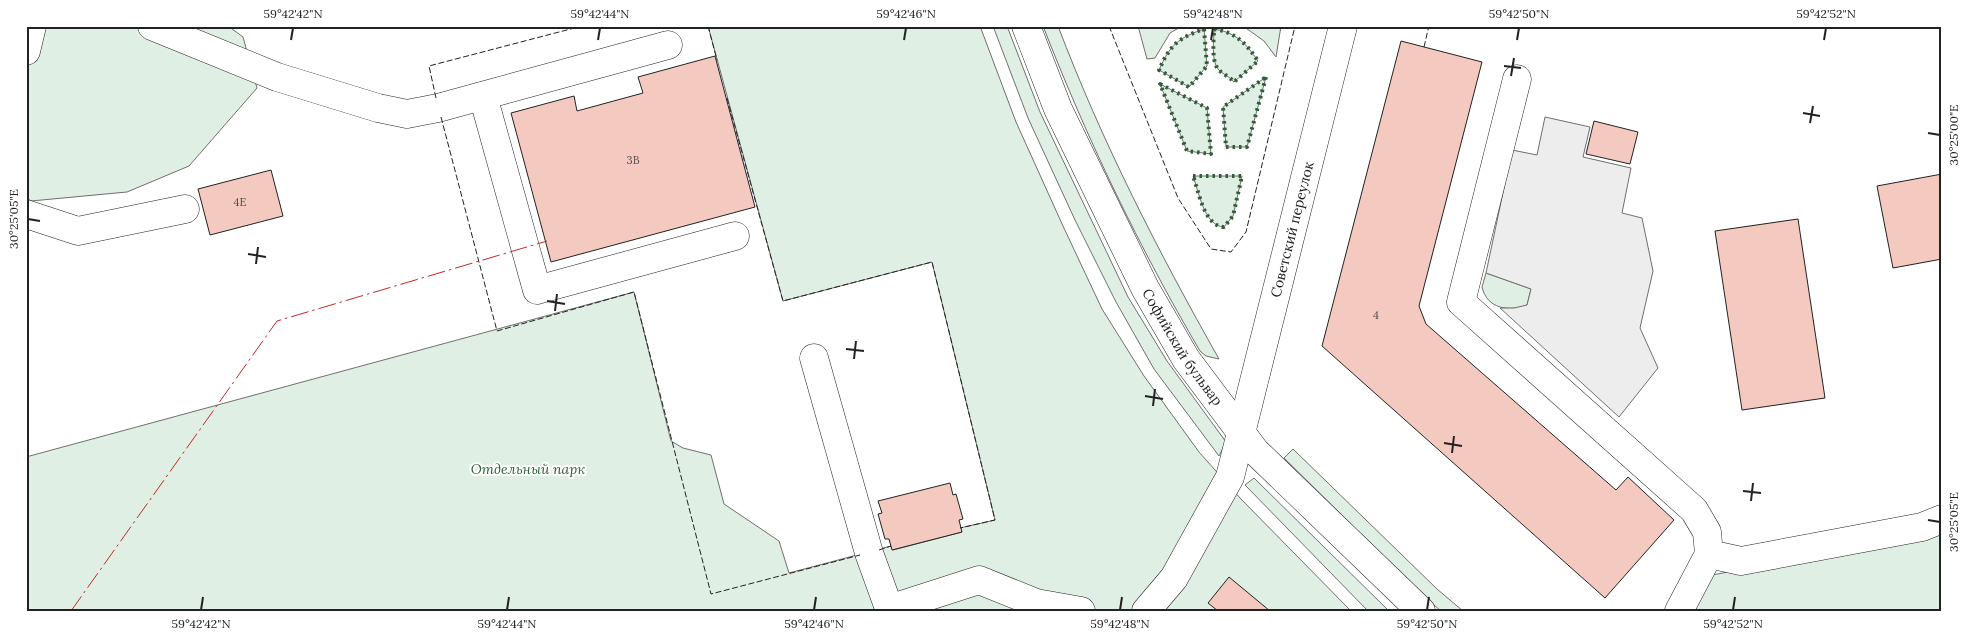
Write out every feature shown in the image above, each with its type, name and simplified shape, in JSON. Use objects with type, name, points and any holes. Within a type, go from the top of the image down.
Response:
[{"type":"street","points":[[26,51],[32,26]]},
{"type":"street","points":[[152,26],[277,77],[378,108],[407,114],[483,96],[668,45]]},
{"type":"street","name":"Софийский бульвар","points":[[1026,26],[1058,109],[1144,288],[1186,359],[1255,451],[1421,611]]},
{"type":"street","name":"Советский переулок","points":[[1146,611],[1174,578],[1230,477],[1344,26]]},
{"type":"street","points":[[1517,79],[1461,302],[1694,510],[1707,532],[1709,554],[1679,611]]},
{"type":"street","points":[[483,96],[538,290],[735,236]]},
{"type":"street","points":[[26,214],[78,231],[184,209]]},
{"type":"street","points":[[814,358],[869,552],[889,610],[979,580],[1036,603],[1080,611]]},
{"type":"street","points":[[1709,554],[1741,561],[1922,527],[1942,519]]},
{"type":"green space","points":[[26,26],[228,26],[243,37],[257,88],[189,166],[127,192],[31,201],[26,197]]},
{"type":"green space","name":"Отдельный парк","points":[[708,26],[980,26],[1016,122],[1063,226],[1102,309],[1144,376],[1199,452],[1240,498],[1351,611],[26,611],[26,457],[634,292],[671,441],[683,448],[711,455],[724,504],[779,541],[789,573],[891,546],[893,550],[962,532],[960,528],[995,520],[932,262],[783,301]]},
{"type":"green space","points":[[993,26],[1007,26],[1040,112],[1128,297],[1167,361],[1226,442],[1219,456],[1154,369],[1116,302],[1075,220],[1028,118]]},
{"type":"green space","points":[[1043,26],[1058,26],[1093,112],[1132,196],[1174,278],[1219,359],[1206,356],[1200,351],[1156,272],[1096,151]]},
{"type":"green space","points":[[1138,26],[1182,26],[1170,33],[1155,58],[1147,59]]},
{"type":"green space","points":[[1243,26],[1281,26],[1276,57],[1264,41]]},
{"type":"green space","points":[[1204,29],[1207,66],[1189,87],[1159,70],[1171,48],[1181,39]]},
{"type":"green space","points":[[1214,29],[1221,30],[1239,39],[1258,61],[1234,82],[1220,71],[1214,60]]},
{"type":"green space","points":[[1266,77],[1247,147],[1226,147],[1223,107]]},
{"type":"green space","points":[[1160,84],[1207,108],[1211,154],[1187,151]]},
{"type":"green space","points":[[1193,176],[1242,176],[1233,216],[1224,227],[1217,225],[1207,215]]},
{"type":"green space","points":[[1486,273],[1531,289],[1527,305],[1506,308],[1494,304],[1489,300],[1482,287]]},
{"type":"green space","points":[[1293,449],[1437,589],[1463,611],[1441,611],[1427,599],[1284,458]]},
{"type":"green space","points":[[1254,478],[1389,611],[1368,611],[1245,485]]},
{"type":"green space","points":[[1942,531],[1942,611],[1689,611],[1706,576],[1929,536]]},
{"type":"shaded area","points":[[1545,117],[1590,127],[1583,157],[1631,168],[1622,213],[1642,218],[1653,271],[1640,328],[1658,368],[1619,417],[1500,308],[1514,308],[1527,305],[1531,289],[1486,273],[1512,150],[1537,155]]},
{"type":"building","points":[[1401,41],[1482,62],[1419,306],[1426,324],[1616,490],[1628,477],[1674,520],[1605,598],[1322,346]]},
{"type":"building","points":[[715,56],[755,207],[551,262],[511,113],[574,96],[577,111],[643,93],[638,77]]},
{"type":"building","points":[[1594,121],[1638,132],[1630,164],[1586,154]]},
{"type":"building","points":[[271,170],[283,216],[210,235],[198,189]]},
{"type":"building","points":[[1942,174],[1942,259],[1893,268],[1877,186]]},
{"type":"building","points":[[1798,219],[1825,398],[1742,410],[1715,231]]},
{"type":"building","points":[[950,483],[953,495],[956,494],[963,519],[959,520],[962,532],[892,550],[889,539],[885,539],[878,514],[882,513],[878,501]]},
{"type":"building","points":[[1229,577],[1270,611],[1218,611],[1208,603]]},
{"type":"hedge","points":[[1204,29],[1207,66],[1189,87],[1159,70],[1171,48],[1181,39],[1204,29]]},
{"type":"hedge","points":[[1214,29],[1221,30],[1239,39],[1258,61],[1234,82],[1220,71],[1214,60],[1214,29]]},
{"type":"hedge","points":[[1266,77],[1247,147],[1226,147],[1223,107],[1266,77]]},
{"type":"hedge","points":[[1160,84],[1207,108],[1211,154],[1187,151],[1160,84]]},
{"type":"hedge","points":[[1193,176],[1242,176],[1233,216],[1224,227],[1217,225],[1207,215],[1193,176]]},
{"type":"fence","points":[[436,98],[429,66],[582,26]]},
{"type":"fence","points":[[708,26],[717,60]]},
{"type":"fence","points":[[1109,26],[1178,198],[1211,249],[1231,252],[1246,232],[1295,26]]},
{"type":"fence","points":[[1424,47],[1429,26]]},
{"type":"fence","points":[[727,98],[783,301],[932,262],[995,520],[960,528]]},
{"type":"fence","points":[[441,117],[497,331],[634,292],[711,594],[860,555]]},
{"type":"fence","points":[[879,550],[891,546]]},
{"type":"power","points":[[71,611],[277,321],[547,241]]}]
